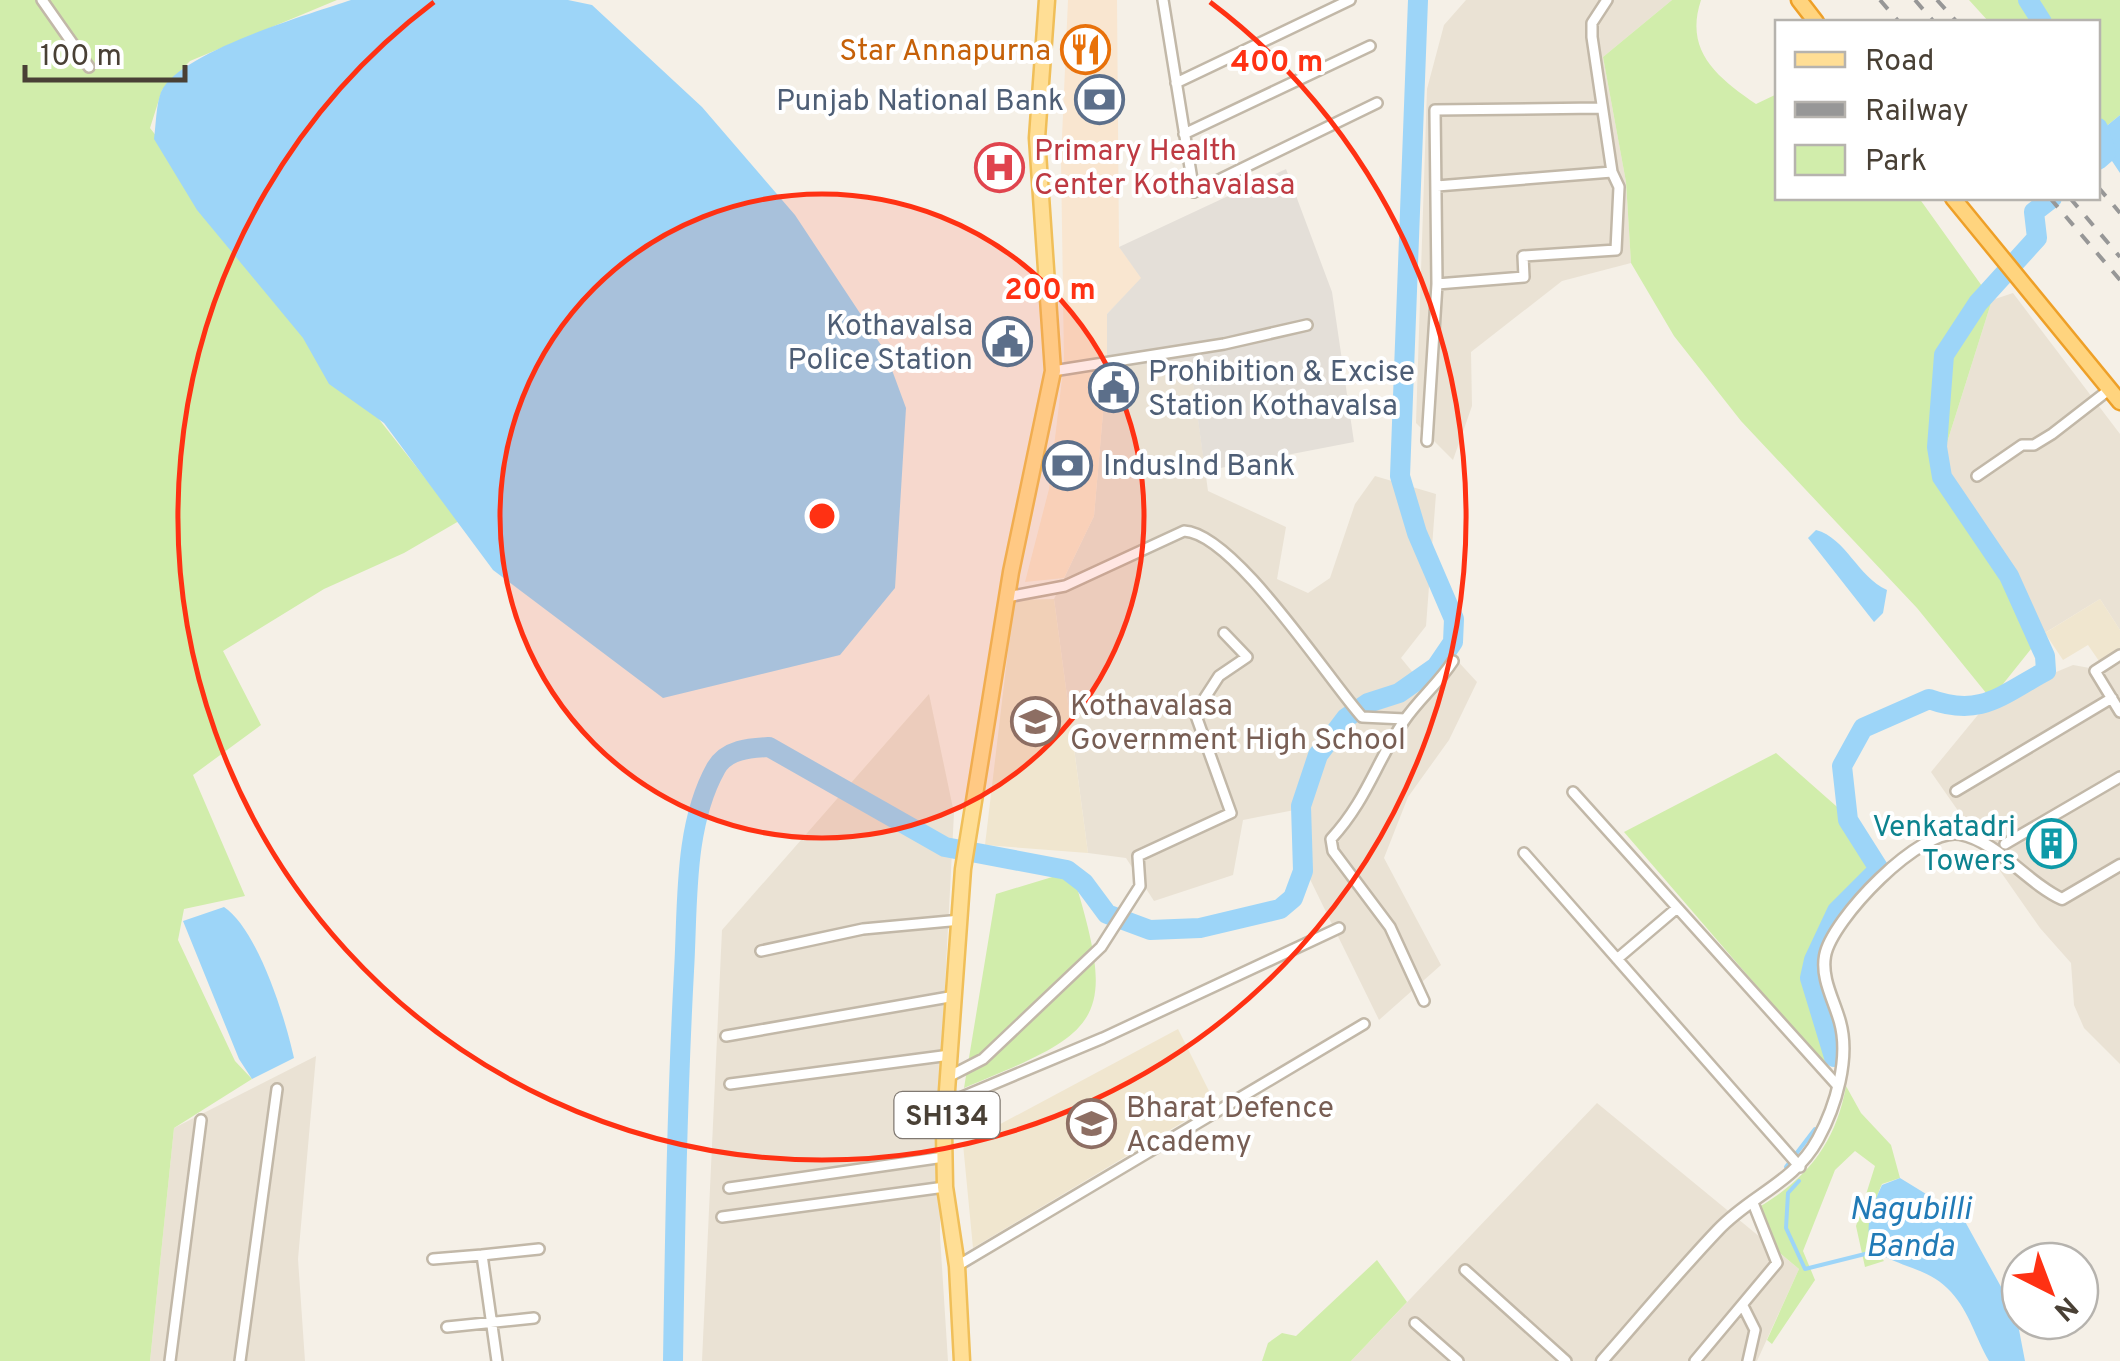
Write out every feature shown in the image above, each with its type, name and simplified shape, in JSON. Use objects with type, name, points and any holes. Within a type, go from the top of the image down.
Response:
[{"type":"highway","points":[[1799,0],[1814,20]]},
{"type":"highway","points":[[1955,200],[2115,396]]},
{"type":"main road","name":"SH134","points":[[962,1361],[957,1266],[944,1157],[963,870],[1007,597],[1053,370],[1037,138],[1047,0]]},
{"type":"street","points":[[42,0],[89,67]]},
{"type":"street","points":[[1163,0],[1194,192],[1376,103]]},
{"type":"street","points":[[1176,82],[1350,0]]},
{"type":"street","points":[[1437,284],[1524,276],[1523,256],[1616,250],[1619,187],[1612,172],[1599,108],[1592,22],[1607,0]]},
{"type":"street","points":[[1184,134],[1370,46]]},
{"type":"street","points":[[1426,441],[1437,284],[1435,110],[1599,108]]},
{"type":"street","points":[[1437,186],[1612,172]]},
{"type":"street","points":[[1053,370],[1224,344],[1307,325]]},
{"type":"street","points":[[1977,476],[2022,445],[2034,445],[2115,396]]},
{"type":"street","points":[[1007,597],[1064,586],[1184,531],[1197,532],[1247,572],[1362,718],[1405,719]]},
{"type":"street","points":[[950,1076],[984,1059],[1102,946],[1140,886],[1138,856],[1231,813],[1195,714],[1219,676],[1247,657],[1224,633]]},
{"type":"street","points":[[2120,655],[2095,671],[2120,712]]},
{"type":"street","points":[[1424,1001],[1390,927],[1333,851],[1331,839],[1358,810],[1405,719],[1434,690],[1453,661]]},
{"type":"street","points":[[1956,791],[2112,698]]},
{"type":"street","points":[[2005,844],[2120,777]]},
{"type":"street","points":[[1574,792],[1837,1086]]},
{"type":"street","points":[[1602,1361],[1719,1229],[1799,1166],[1826,1124],[1844,1046],[1824,972],[1825,955],[1846,912],[1909,855],[1940,836],[1958,833],[1982,844],[2062,899],[2120,865]]},
{"type":"street","points":[[1524,853],[1799,1166]]},
{"type":"street","points":[[1617,959],[1677,908]]},
{"type":"street","points":[[761,951],[863,929],[962,920]]},
{"type":"street","points":[[948,1103],[1103,1038],[1339,928]]},
{"type":"street","points":[[726,1036],[957,995]]},
{"type":"street","points":[[957,1266],[1364,1024]]},
{"type":"street","points":[[730,1084],[951,1055]]},
{"type":"street","points":[[240,1361],[277,1089]]},
{"type":"street","points":[[170,1361],[201,1120]]},
{"type":"street","points":[[729,1188],[944,1157]]},
{"type":"street","points":[[722,1216],[945,1187]]},
{"type":"street","points":[[1695,1361],[1777,1262],[1752,1203]]},
{"type":"street","points":[[433,1259],[539,1249]]},
{"type":"street","points":[[482,1254],[496,1361]]},
{"type":"street","points":[[1465,1270],[1566,1361]]},
{"type":"street","points":[[1742,1306],[1755,1330],[1748,1361]]},
{"type":"street","points":[[447,1327],[534,1318]]},
{"type":"street","points":[[1416,1323],[1458,1361]]},
{"type":"shaded area","points":[[1068,0],[1117,0],[1119,247],[1142,278],[1107,314],[1107,367],[1094,516],[1064,578],[1025,582],[1049,489],[1064,362],[1061,160]]},
{"type":"shaded area","points":[[1466,0],[1672,0],[1603,57],[1626,182],[1631,263],[1562,281],[1471,352],[1472,406],[1453,460],[1416,423],[1427,89],[1444,25]]},
{"type":"shaded area","points":[[1286,169],[1332,292],[1354,442],[1205,471],[1190,361],[1107,367],[1107,314],[1141,278],[1119,247]]},
{"type":"shaded area","points":[[2013,293],[2120,434],[2120,630],[2100,599],[2043,634],[1939,468],[1992,300]]},
{"type":"shaded area","points":[[1190,360],[1208,491],[1286,527],[1277,579],[1308,593],[1330,578],[1355,504],[1375,476],[1436,494],[1426,626],[1401,658],[1419,680],[1453,656],[1477,682],[1449,740],[1408,797],[1384,858],[1441,965],[1379,1020],[1305,869],[1310,807],[1243,820],[1233,875],[1154,901],[1126,858],[1088,853],[1054,599],[1094,516],[1107,367]]},
{"type":"shaded area","name":"Kothavalasa Government High School","points":[[1054,599],[1088,853],[985,845],[1014,600]]},
{"type":"shaded area","points":[[2100,599],[2120,630],[2120,648],[2099,661],[2088,645],[2063,660],[2045,633]]},
{"type":"shaded area","points":[[2120,663],[2120,1064],[2084,1028],[2074,1005],[2071,963],[2040,928],[1931,772],[1991,699],[2073,665],[2106,671]]},
{"type":"shaded area","points":[[929,694],[954,813],[940,1083],[940,1236],[948,1361],[702,1361],[722,930]]},
{"type":"shaded area","name":"Bharat Defence Academy","points":[[1178,1029],[1215,1103],[973,1248],[963,1144]]},
{"type":"shaded area","points":[[316,1056],[298,1259],[305,1361],[150,1361],[174,1128]]},
{"type":"shaded area","points":[[1597,1103],[1799,1269],[1757,1361],[1351,1361]]},
{"type":"green space","points":[[0,0],[337,0],[190,61],[162,90],[150,128],[459,521],[404,553],[324,589],[223,651],[261,725],[193,775],[245,896],[184,909],[178,940],[235,1061],[252,1079],[174,1128],[150,1361],[0,1361]]},
{"type":"green space","points":[[1672,0],[1701,0],[1697,34],[1717,73],[1756,104],[1775,95],[1775,200],[1920,200],[1992,300],[1939,468],[2043,634],[1991,699],[1917,608],[1741,421],[1674,336],[1631,263],[1626,182],[1603,57]]},
{"type":"green space","points":[[1969,0],[2120,0],[2120,115],[2100,131],[2100,20],[1987,20]]},
{"type":"green space","points":[[1776,753],[1861,828],[1887,867],[1845,895],[1812,955],[1806,982],[1822,1027],[1829,1070],[1624,832]]},
{"type":"green space","points":[[1072,871],[1094,960],[1095,991],[1088,1014],[1072,1034],[1047,1051],[964,1088],[996,894]]},
{"type":"green space","points":[[1846,1086],[1861,1113],[1891,1145],[1900,1178],[1882,1184],[1873,1213],[1875,1243],[1884,1261],[1865,1267],[1856,1226],[1875,1166],[1855,1151],[1835,1170],[1803,1251],[1815,1280],[1772,1344],[1767,1340],[1799,1269],[1775,1249],[1759,1207],[1792,1184],[1817,1157],[1835,1124]]},
{"type":"green space","points":[[1377,1260],[1407,1302],[1351,1361],[1262,1361],[1268,1343],[1282,1333],[1296,1336]]},
{"type":"water","points":[[351,0],[568,0],[592,5],[702,107],[795,215],[885,351],[906,408],[895,588],[840,655],[663,698],[493,570],[384,423],[329,384],[303,338],[197,210],[154,139],[161,92],[173,77],[218,49]]},
{"type":"water","points":[[2120,115],[2120,173],[2100,143],[2100,131]]},
{"type":"water","points":[[1816,530],[1836,541],[1868,576],[1887,590],[1883,613],[1874,622],[1808,538]]},
{"type":"water","points":[[224,907],[236,918],[259,954],[277,998],[294,1058],[252,1079],[239,1059],[183,921]]},
{"type":"water","name":"Nagubilli Banda","points":[[1900,1178],[1962,1216],[2000,1285],[2000,1341],[2021,1341],[2025,1361],[1989,1361],[1951,1292],[1935,1279],[1874,1248],[1869,1234],[1871,1214],[1882,1185]]},
{"type":"waterway","points":[[673,1361],[689,867],[705,791],[726,757],[769,747],[945,847],[1067,870],[1084,883],[1107,914],[1150,930],[1200,928],[1280,909],[1293,898],[1303,871],[1301,806],[1318,755],[1346,718],[1368,703],[1399,693],[1436,667],[1453,642],[1454,619],[1417,533],[1400,476],[1418,0]]},
{"type":"waterway","points":[[2028,0],[2041,20]]},
{"type":"waterway","points":[[2100,134],[2106,153],[2100,158]]},
{"type":"waterway","points":[[1834,1057],[1810,978],[1814,960],[1837,911],[1879,869],[1848,820],[1842,766],[1863,728],[1929,699],[1963,706],[1990,701],[2046,671],[2045,656],[2009,576],[1942,477],[1937,447],[1944,355],[1978,303],[2037,238],[2034,212],[2049,200]]},
{"type":"waterway","points":[[1786,1167],[1815,1129]]},
{"type":"waterway","points":[[1799,1181],[1788,1193],[1786,1228],[1805,1269],[1873,1252]]},
{"type":"railway","points":[[1880,0],[1897,20]]},
{"type":"railway","points":[[1915,0],[1932,20]]},
{"type":"railway","points":[[1937,0],[1955,20]]},
{"type":"railway","points":[[2100,189],[2120,213]]},
{"type":"railway","points":[[2052,200],[2120,280]]},
{"type":"railway","points":[[2072,200],[2120,257]]},
{"type":"place","name":"Star Annapurna","points":[[1086,50]]},
{"type":"place","name":"Punjab National Bank","points":[[1099,100]]},
{"type":"place","name":"Primary Health Center Kothavalasa","points":[[999,167]]},
{"type":"place","name":"Kothavalsa Police Station","points":[[1008,342]]},
{"type":"place","name":"Prohibition & Excise Station Kothavalsa","points":[[1113,388]]},
{"type":"place","name":"IndusInd Bank","points":[[1068,465]]},
{"type":"place","name":"Kothavalasa Government High School","points":[[1035,722]]},
{"type":"place","name":"Venkatadri Towers","points":[[2051,843]]},
{"type":"place","name":"Bharat Defence Academy","points":[[1091,1124]]}]
